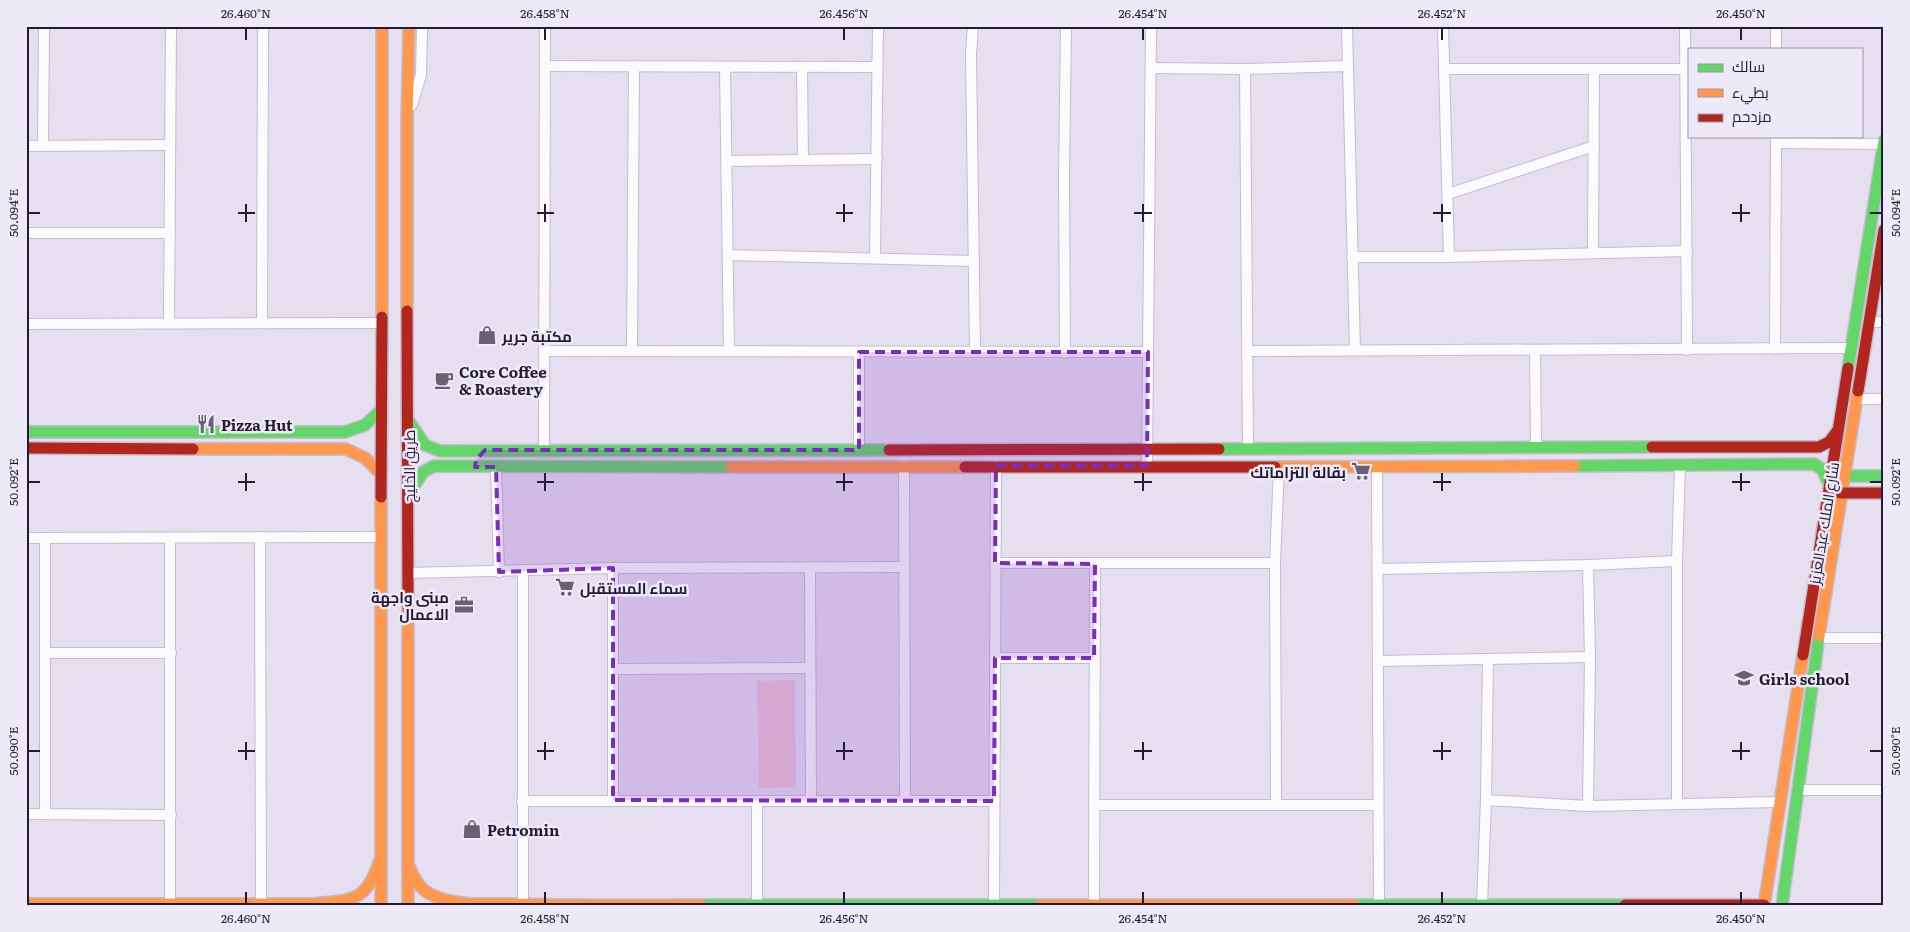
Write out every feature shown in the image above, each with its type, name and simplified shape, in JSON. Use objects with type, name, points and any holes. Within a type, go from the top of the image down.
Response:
[{"type":"street","points":[[43,146],[44,26]]},
{"type":"street","points":[[169,323],[171,26]]},
{"type":"street","points":[[262,323],[263,26]]},
{"type":"street","name":"طريق الخليج","points":[[381,906],[382,26]]},
{"type":"street","name":"طريق الخليج","points":[[407,906],[407,120],[410,26]]},
{"type":"street","points":[[407,120],[421,75],[422,26]]},
{"type":"street","points":[[544,451],[545,26]]},
{"type":"street","points":[[876,258],[878,26]]},
{"type":"street","points":[[973,26],[971,54],[975,352]]},
{"type":"street","points":[[1066,26],[1064,177],[1066,353]]},
{"type":"street","points":[[1147,466],[1151,26]]},
{"type":"street","points":[[1347,26],[1355,350]]},
{"type":"street","points":[[1443,26],[1449,257]]},
{"type":"street","points":[[1685,26],[1687,350]]},
{"type":"street","points":[[1776,26],[1776,48]]},
{"type":"street","points":[[545,66],[878,67]]},
{"type":"street","points":[[632,350],[634,66]]},
{"type":"street","points":[[1151,68],[1245,69],[1348,66]]},
{"type":"street","points":[[725,67],[729,351]]},
{"type":"street","points":[[802,67],[804,160]]},
{"type":"street","points":[[1245,69],[1248,449]]},
{"type":"street","points":[[1445,69],[1685,69]]},
{"type":"street","points":[[1593,254],[1594,69]]},
{"type":"street","points":[[1775,349],[1776,140],[1884,143]]},
{"type":"street","name":"شارع الملك عبدالعزيز","points":[[1764,905],[1850,348],[1884,143]]},
{"type":"street","points":[[26,146],[170,145]]},
{"type":"street","points":[[1448,194],[1594,146]]},
{"type":"street","points":[[727,161],[876,159]]},
{"type":"street","name":"شارع الملك عبدالعزيز","points":[[1782,906],[1840,493],[1882,252],[1884,230]]},
{"type":"street","points":[[26,233],[170,233]]},
{"type":"street","points":[[1352,257],[1449,257],[1686,251]]},
{"type":"street","points":[[728,255],[974,261]]},
{"type":"street","points":[[1870,322],[1884,322]]},
{"type":"street","points":[[26,324],[382,323]]},
{"type":"street","points":[[1248,351],[1850,348]]},
{"type":"street","points":[[1535,350],[1536,448]]},
{"type":"street","points":[[544,351],[1148,352]]},
{"type":"street","points":[[859,352],[859,450]]},
{"type":"street","points":[[1856,399],[1884,399]]},
{"type":"street","points":[[26,432],[345,432],[357,430],[370,423],[381,410]]},
{"type":"street","points":[[408,420],[419,438],[432,448],[440,451],[1819,447],[1830,442],[1838,430]]},
{"type":"street","points":[[26,448],[346,449],[358,452],[368,459],[380,473]]},
{"type":"street","points":[[475,467],[477,457],[485,450]]},
{"type":"street","points":[[408,495],[419,474],[426,469],[442,465],[475,467],[1377,467],[1818,464],[1824,471],[1829,484]]},
{"type":"street","points":[[1677,803],[1677,561],[1680,465]]},
{"type":"street","points":[[904,466],[905,800]]},
{"type":"street","points":[[994,904],[996,466]]},
{"type":"street","points":[[496,467],[499,572]]},
{"type":"street","points":[[1276,805],[1275,563],[1279,467]]},
{"type":"street","points":[[1377,467],[1379,905]]},
{"type":"street","points":[[1843,476],[1884,476]]},
{"type":"street","points":[[1840,493],[1884,493]]},
{"type":"street","points":[[26,538],[380,537]]},
{"type":"street","points":[[45,814],[46,538]]},
{"type":"street","points":[[170,538],[170,904]]},
{"type":"street","points":[[260,538],[262,904]]},
{"type":"street","points":[[1378,569],[1588,565],[1677,561]]},
{"type":"street","points":[[995,563],[1275,563]]},
{"type":"street","points":[[1094,904],[1095,564]]},
{"type":"street","points":[[1588,565],[1590,656],[1588,806]]},
{"type":"street","points":[[408,573],[613,568],[904,567]]},
{"type":"street","points":[[613,568],[613,800]]},
{"type":"street","points":[[810,568],[811,801]]},
{"type":"street","points":[[523,570],[523,904]]},
{"type":"street","points":[[1820,638],[1884,638]]},
{"type":"street","points":[[45,653],[171,653]]},
{"type":"street","points":[[1378,661],[1590,656]]},
{"type":"street","points":[[995,658],[1094,658]]},
{"type":"street","points":[[1482,905],[1488,659]]},
{"type":"street","points":[[614,669],[810,668]]},
{"type":"street","points":[[1798,790],[1884,790]]},
{"type":"street","points":[[1486,800],[1588,806],[1779,802]]},
{"type":"street","points":[[522,801],[994,801]]},
{"type":"street","points":[[757,802],[757,904]]},
{"type":"street","points":[[1094,805],[1378,805]]},
{"type":"street","points":[[26,814],[171,815]]},
{"type":"street","points":[[26,904],[312,904],[336,901],[357,897],[368,888],[381,856]]},
{"type":"street","points":[[407,862],[413,876],[422,889],[444,903],[1764,905]]},
{"type":"street","points":[[336,901],[348,901],[353,906]]},
{"type":"highlighted area","points":[[859,352],[1148,352],[1147,466],[996,466],[995,563],[1095,564],[1094,658],[995,658],[994,801],[613,800],[613,568],[499,572],[496,467],[475,467],[476,460],[485,450],[859,450]]},
{"type":"shaded area","points":[[795,680],[796,787],[759,788],[757,681]]},
{"type":"traffic: fast","points":[[1848,368],[1884,141]]},
{"type":"traffic: fast","points":[[26,432],[345,432],[365,425],[381,410]]},
{"type":"traffic: fast","points":[[408,420],[425,445],[440,451],[889,450]]},
{"type":"traffic: fast","points":[[1219,449],[1652,447]]},
{"type":"traffic: fast","points":[[1575,466],[1814,464],[1822,469],[1829,484]]},
{"type":"traffic: fast","points":[[408,495],[423,472],[434,466],[731,467]]},
{"type":"traffic: fast","points":[[1843,476],[1884,476]]},
{"type":"traffic: fast","points":[[1782,906],[1819,636]]},
{"type":"traffic: fast","points":[[701,905],[1040,905]]},
{"type":"traffic: fast","points":[[1354,905],[1625,905]]},
{"type":"traffic: slow","points":[[382,26],[382,317]]},
{"type":"traffic: slow","points":[[407,311],[409,26]]},
{"type":"traffic: slow","points":[[1819,636],[1858,391]]},
{"type":"traffic: slow","points":[[193,449],[346,449],[365,458],[380,473]]},
{"type":"traffic: slow","points":[[1275,467],[1575,466]]},
{"type":"traffic: slow","points":[[731,467],[965,467]]},
{"type":"traffic: slow","points":[[381,497],[381,906]]},
{"type":"traffic: slow","points":[[408,607],[408,906]]},
{"type":"traffic: slow","points":[[1764,906],[1803,655]]},
{"type":"traffic: slow","points":[[26,904],[312,904],[337,902],[355,897],[362,892],[369,885],[379,862]]},
{"type":"traffic: slow","points":[[409,866],[417,883],[427,893],[441,899],[460,903],[701,905]]},
{"type":"traffic: slow","points":[[1040,905],[1354,905]]},
{"type":"traffic: jam","points":[[1858,391],[1884,230]]},
{"type":"traffic: jam","points":[[407,311],[408,607]]},
{"type":"traffic: jam","points":[[381,497],[382,317]]},
{"type":"traffic: jam","points":[[1803,655],[1848,368]]},
{"type":"traffic: jam","points":[[1652,447],[1819,447],[1829,442],[1838,430]]},
{"type":"traffic: jam","points":[[26,448],[193,449]]},
{"type":"traffic: jam","points":[[889,450],[1219,449]]},
{"type":"traffic: jam","points":[[965,467],[1275,467]]},
{"type":"traffic: jam","points":[[1840,493],[1884,493]]},
{"type":"traffic: jam","points":[[1625,905],[1764,905]]},
{"type":"place","name":"مكتبة جرير","points":[[487,335]]},
{"type":"place","name":"Core Coffee & Roastery","points":[[444,380]]},
{"type":"place","name":"Pizza Hut","points":[[206,424]]},
{"type":"place","name":"بقالة التزاماتك","points":[[1361,471]]},
{"type":"place","name":"سماء المستقبل","points":[[565,587]]},
{"type":"place","name":"مبنى واجهة الاعمال","points":[[464,605]]},
{"type":"place","name":"Girls school","points":[[1744,678]]},
{"type":"place","name":"Petromin","points":[[472,829]]}]
